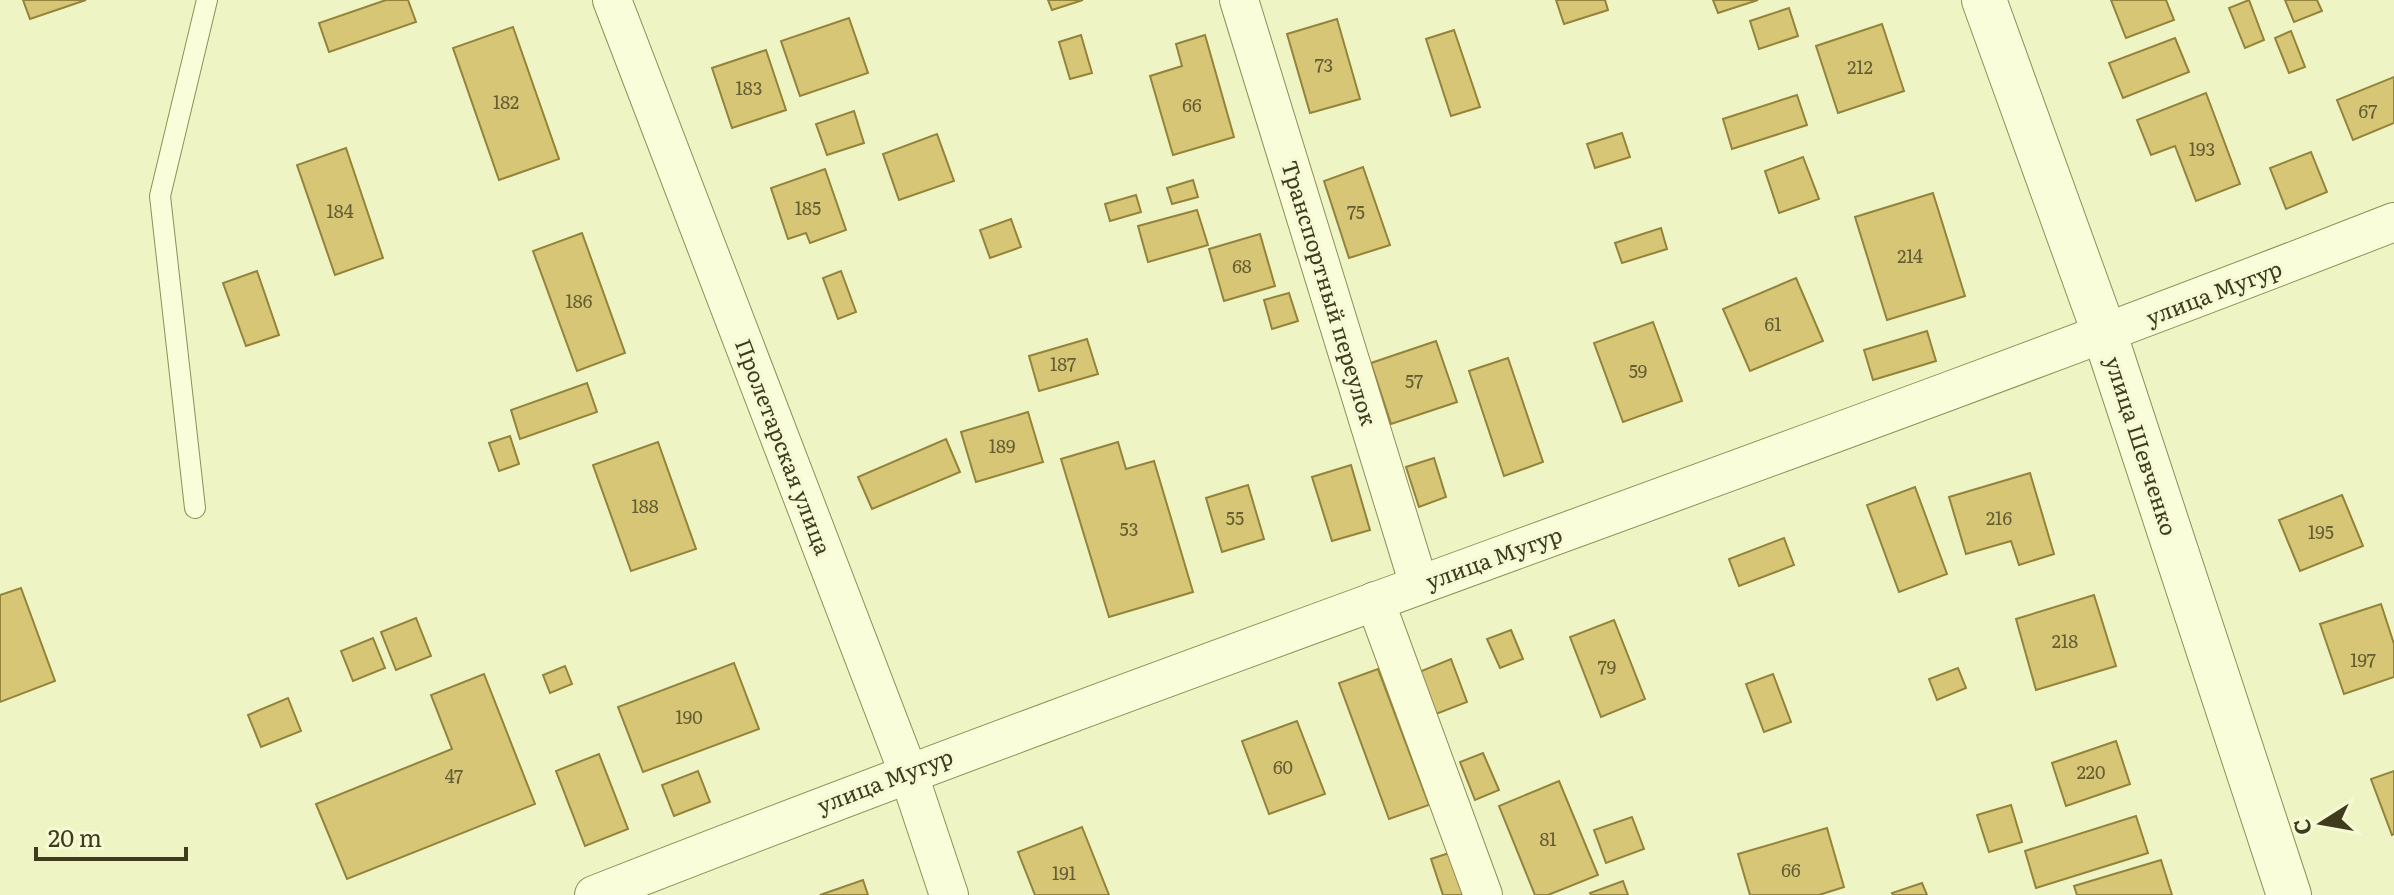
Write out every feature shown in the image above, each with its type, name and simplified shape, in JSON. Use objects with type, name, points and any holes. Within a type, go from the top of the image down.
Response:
[{"type":"street","name":"Пролетарская улица","points":[[612,0],[908,772],[949,895]]},
{"type":"street","name":"Транспортный переулок","points":[[1239,0],[1419,585]]},
{"type":"street","name":"улица Шевченко","points":[[1984,0],[2105,335],[2289,895]]},
{"type":"street","name":"улица Мугур","points":[[594,895],[908,772],[2105,335],[2394,222]]},
{"type":"street","points":[[1375,601],[1483,895]]},
{"type":"lane","points":[[195,508],[160,196],[207,0]]},
{"type":"building","points":[[23,0],[86,0],[30,19]]},
{"type":"building","points":[[386,0],[408,0],[416,22],[329,52],[319,23]]},
{"type":"building","points":[[1048,0],[1083,0],[1052,10]]},
{"type":"building","points":[[1556,0],[1605,0],[1608,10],[1564,24]]},
{"type":"building","points":[[1713,0],[1758,0],[1718,13]]},
{"type":"building","points":[[2111,0],[2166,0],[2174,20],[2126,38]]},
{"type":"building","points":[[2249,0],[2264,40],[2245,48],[2229,8]]},
{"type":"building","points":[[2285,0],[2317,0],[2322,11],[2294,22]]},
{"type":"building","points":[[1789,8],[1798,36],[1759,49],[1750,21]]},
{"type":"building","points":[[849,18],[868,73],[800,96],[781,41]]},
{"type":"building","points":[[1337,19],[1360,99],[1310,113],[1287,34]]},
{"type":"building","points":[[1882,24],[1904,91],[1838,113],[1816,46]]},
{"type":"building","points":[[513,27],[559,159],[499,180],[453,48]]},
{"type":"building","points":[[1454,30],[1480,107],[1451,116],[1426,39]]},
{"type":"building","points":[[2291,31],[2305,67],[2289,73],[2275,38]]},
{"type":"building","points":[[1081,35],[1092,73],[1070,79],[1059,42]]},
{"type":"building","points":[[1205,35],[1234,137],[1173,155],[1150,76],[1182,66],[1176,44]]},
{"type":"building","points":[[2175,38],[2189,72],[2123,98],[2109,63]]},
{"type":"building","points":[[766,50],[786,110],[732,128],[712,68]]},
{"type":"building","points":[[2394,77],[2394,123],[2353,140],[2337,100]]},
{"type":"building","points":[[2206,93],[2240,184],[2196,201],[2175,146],[2151,155],[2137,120]]},
{"type":"building","points":[[1797,95],[1807,125],[1732,149],[1723,119]]},
{"type":"building","points":[[854,111],[864,143],[827,155],[816,124]]},
{"type":"building","points":[[1622,133],[1630,157],[1595,168],[1587,144]]},
{"type":"building","points":[[937,134],[954,181],[899,200],[883,154]]},
{"type":"building","points":[[346,148],[383,258],[335,275],[297,165]]},
{"type":"building","points":[[2311,152],[2327,192],[2286,209],[2270,168]]},
{"type":"building","points":[[1803,157],[1819,199],[1779,213],[1765,171]]},
{"type":"building","points":[[1363,167],[1390,245],[1349,258],[1324,181]]},
{"type":"building","points":[[825,169],[846,230],[810,243],[806,233],[788,239],[771,188]]},
{"type":"building","points":[[1193,180],[1198,197],[1172,204],[1167,188]]},
{"type":"building","points":[[1933,193],[1965,296],[1887,320],[1855,217]]},
{"type":"building","points":[[1136,195],[1141,212],[1110,221],[1105,204]]},
{"type":"building","points":[[1197,210],[1208,245],[1148,262],[1138,226]]},
{"type":"building","points":[[1011,219],[1021,247],[990,258],[980,230]]},
{"type":"building","points":[[1661,228],[1667,249],[1622,263],[1615,243]]},
{"type":"building","points":[[582,233],[625,353],[577,371],[533,251]]},
{"type":"building","points":[[1260,234],[1275,286],[1224,301],[1209,249]]},
{"type":"building","points":[[257,271],[279,335],[246,346],[223,283]]},
{"type":"building","points":[[841,271],[856,312],[838,319],[823,278]]},
{"type":"building","points":[[1796,278],[1823,341],[1750,371],[1723,309]]},
{"type":"building","points":[[1289,293],[1298,321],[1272,329],[1264,300]]},
{"type":"building","points":[[1653,322],[1682,401],[1623,422],[1594,343]]},
{"type":"building","points":[[1927,331],[1936,361],[1873,380],[1864,350]]},
{"type":"building","points":[[1087,339],[1098,374],[1039,391],[1029,356]]},
{"type":"building","points":[[1436,341],[1457,402],[1391,424],[1371,363]]},
{"type":"building","points":[[1508,358],[1543,462],[1504,476],[1469,371]]},
{"type":"building","points":[[587,383],[597,412],[520,439],[511,410]]},
{"type":"building","points":[[1028,412],[1043,462],[976,482],[961,432]]},
{"type":"building","points":[[510,436],[519,464],[499,471],[489,443]]},
{"type":"building","points":[[946,439],[960,472],[872,509],[858,477]]},
{"type":"building","points":[[658,442],[696,549],[631,571],[593,465]]},
{"type":"building","points":[[1118,442],[1126,469],[1154,461],[1193,592],[1109,617],[1061,459]]},
{"type":"building","points":[[1434,458],[1446,497],[1419,507],[1406,467]]},
{"type":"building","points":[[1351,465],[1370,530],[1332,541],[1312,477]]},
{"type":"building","points":[[2030,473],[2054,554],[2019,565],[2011,541],[1966,554],[1949,497]]},
{"type":"building","points":[[1248,485],[1264,539],[1222,552],[1206,498]]},
{"type":"building","points":[[1915,487],[1947,574],[1899,592],[1867,505]]},
{"type":"building","points":[[2342,495],[2363,546],[2300,571],[2279,520]]},
{"type":"building","points":[[1784,538],[1794,565],[1739,586],[1729,559]]},
{"type":"building","points":[[21,588],[55,681],[0,702],[0,595]]},
{"type":"building","points":[[2094,595],[2116,666],[2036,690],[2016,619]]},
{"type":"building","points":[[2381,604],[2394,644],[2394,677],[2344,694],[2320,624]]},
{"type":"building","points":[[416,618],[431,656],[396,670],[381,632]]},
{"type":"building","points":[[1614,620],[1645,699],[1601,717],[1570,637]]},
{"type":"building","points":[[1511,630],[1523,659],[1500,668],[1487,639]]},
{"type":"building","points":[[373,638],[385,668],[353,681],[341,651]]},
{"type":"building","points":[[1451,659],[1467,702],[1436,714],[1419,672]]},
{"type":"building","points":[[734,663],[759,729],[643,772],[618,707]]},
{"type":"building","points":[[565,666],[572,684],[550,693],[543,675]]},
{"type":"building","points":[[1958,668],[1966,688],[1937,700],[1929,679]]},
{"type":"building","points":[[1378,669],[1429,805],[1389,819],[1339,683]]},
{"type":"building","points":[[484,674],[535,804],[347,879],[316,804],[452,749],[431,695]]},
{"type":"building","points":[[1773,674],[1791,722],[1764,732],[1746,684]]},
{"type":"building","points":[[288,698],[301,731],[261,747],[248,715]]},
{"type":"building","points":[[1297,721],[1325,794],[1269,814],[1242,741]]},
{"type":"building","points":[[2116,741],[2130,784],[2066,806],[2052,763]]},
{"type":"building","points":[[1483,753],[1499,790],[1475,800],[1460,762]]},
{"type":"building","points":[[599,754],[628,829],[585,846],[556,771]]},
{"type":"building","points":[[698,771],[710,802],[674,816],[662,785]]},
{"type":"building","points":[[2394,771],[2394,834],[2392,835],[2371,779]]},
{"type":"building","points":[[1559,781],[1598,875],[1548,895],[1535,895],[1499,806]]},
{"type":"building","points":[[2011,805],[2022,842],[1989,852],[1977,815]]},
{"type":"building","points":[[2136,816],[2148,853],[2036,888],[2025,851]]},
{"type":"building","points":[[1632,817],[1644,849],[1606,863],[1594,830]]},
{"type":"building","points":[[1082,827],[1109,895],[1035,895],[1018,852]]},
{"type":"building","points":[[1827,828],[1844,887],[1819,895],[1750,895],[1738,854]]},
{"type":"building","points":[[1452,852],[1467,895],[1443,895],[1431,859]]},
{"type":"building","points":[[2161,860],[2172,895],[2077,895],[2074,886]]},
{"type":"building","points":[[863,880],[868,895],[820,895]]},
{"type":"building","points":[[1623,881],[1628,895],[1590,893]]},
{"type":"building","points":[[1922,883],[1927,895],[1892,893]]}]
